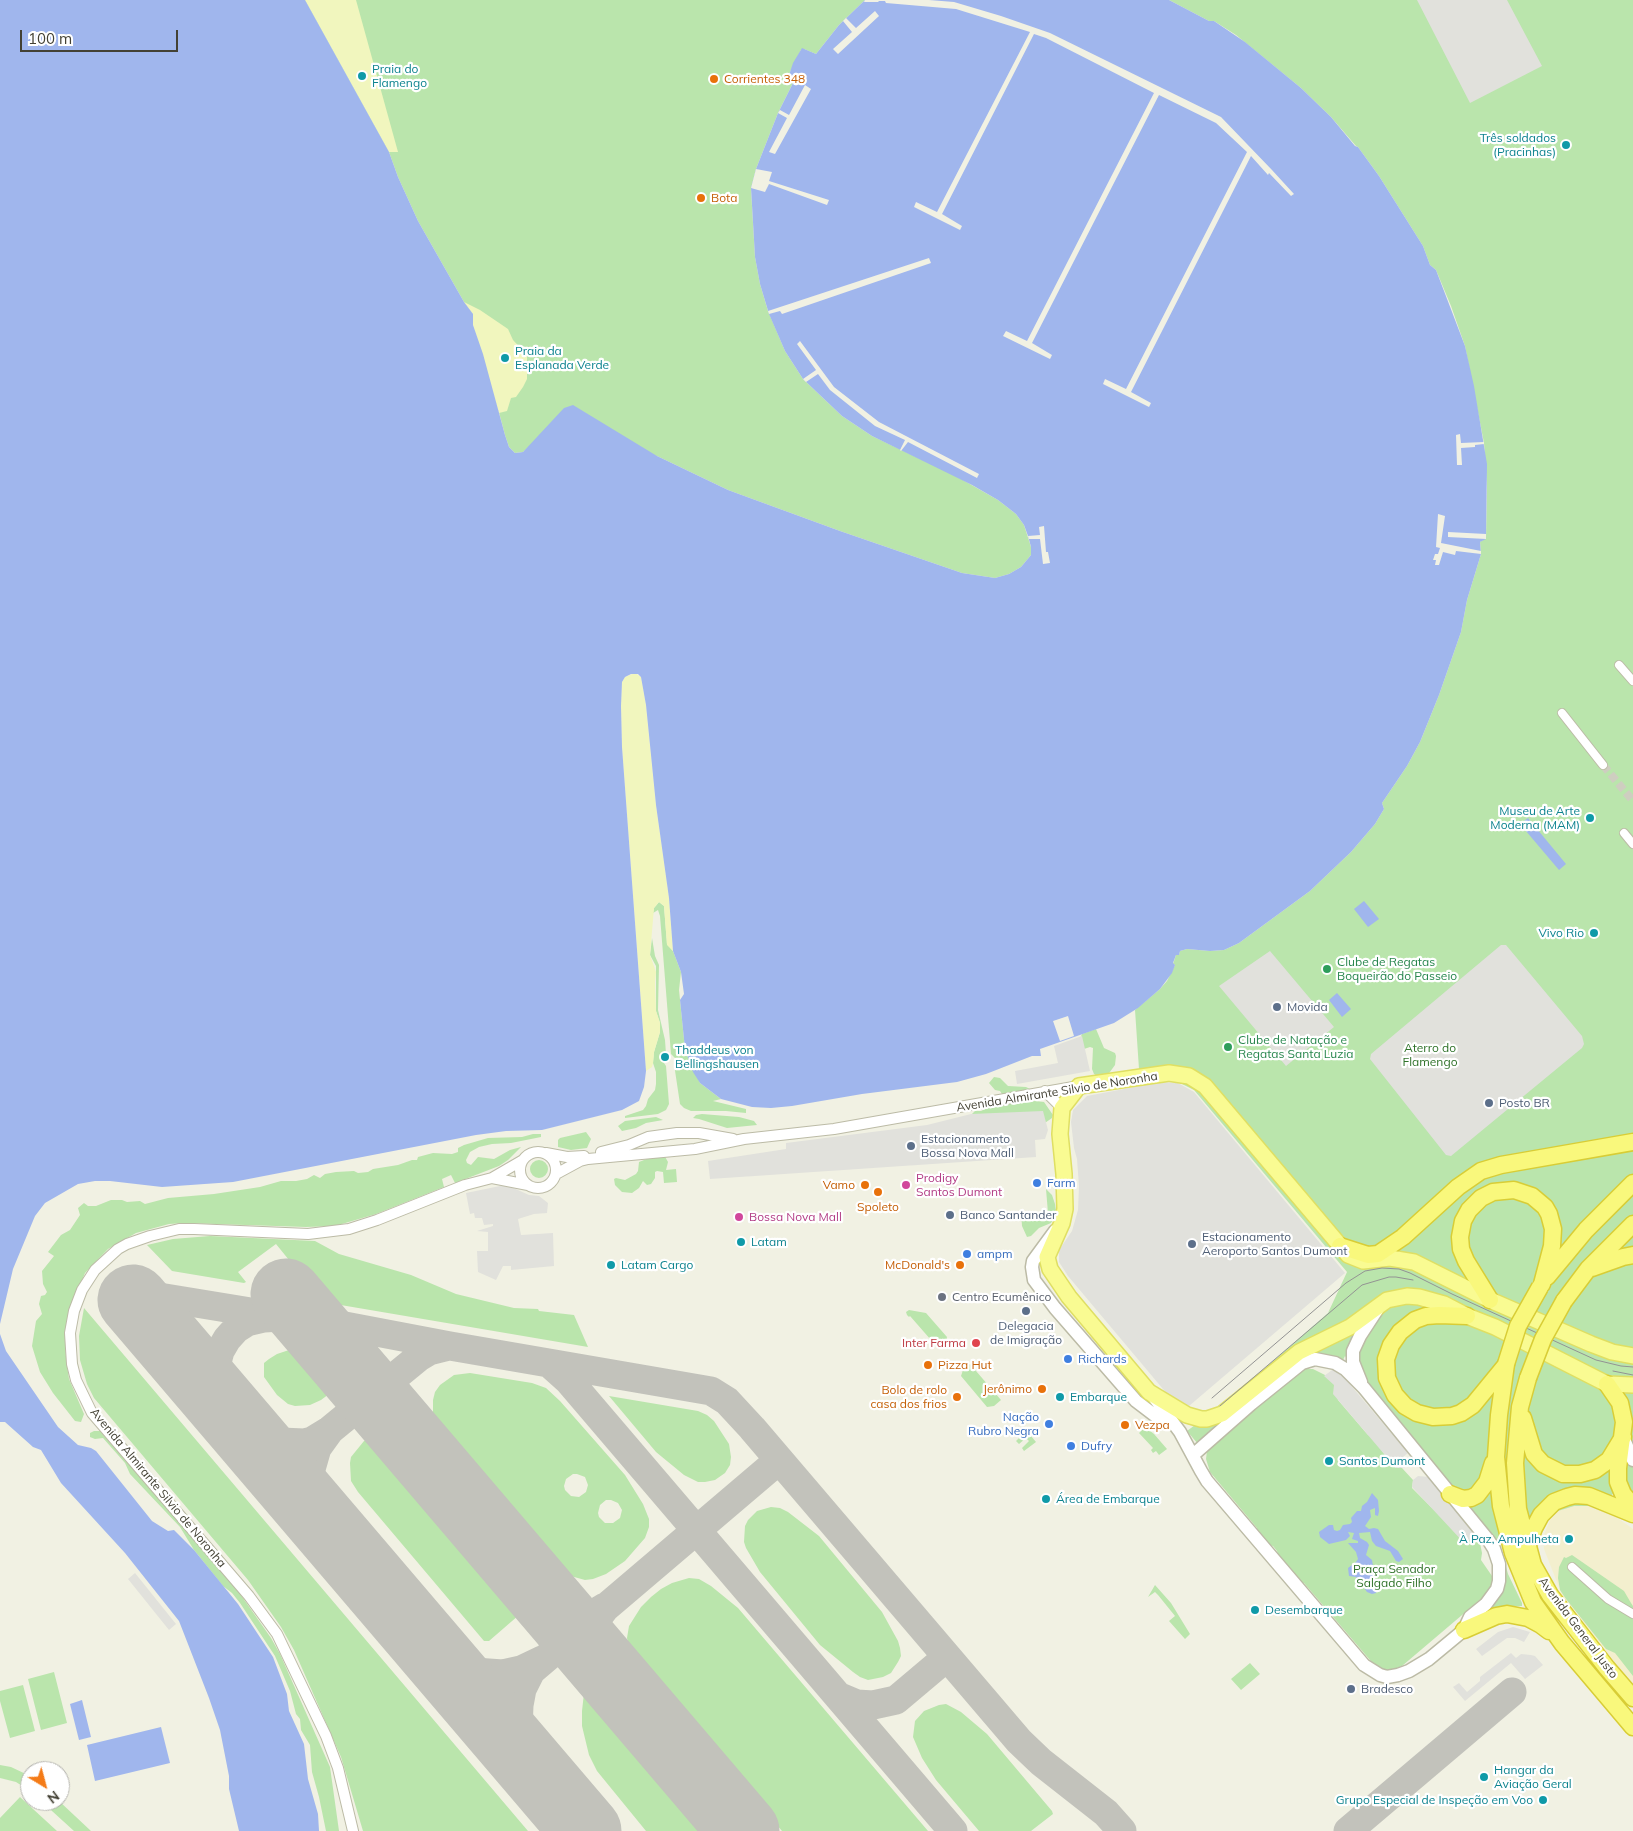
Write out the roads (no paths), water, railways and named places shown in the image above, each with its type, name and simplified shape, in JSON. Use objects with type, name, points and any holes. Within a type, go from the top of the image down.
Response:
[{"type":"highway","points":[[1340,1246],[1368,1255],[1378,1254],[1403,1237],[1458,1187],[1481,1171],[1501,1165],[1633,1142]]},
{"type":"highway","points":[[1467,1316],[1426,1316],[1410,1323],[1400,1332],[1391,1346],[1386,1359],[1387,1378],[1395,1395],[1410,1410],[1433,1417],[1452,1416],[1461,1413],[1473,1405],[1505,1365],[1518,1326],[1541,1285],[1586,1230],[1633,1183]]},
{"type":"highway","points":[[1490,1300],[1468,1266],[1461,1249],[1460,1237],[1462,1221],[1469,1210],[1481,1198],[1493,1192],[1508,1190],[1525,1193],[1539,1201],[1549,1214],[1553,1229],[1552,1246],[1541,1285]]},
{"type":"highway","name":"Avenida General Justo","points":[[1633,1224],[1588,1269],[1564,1301],[1542,1339],[1520,1407],[1515,1463],[1518,1508],[1527,1547],[1536,1571],[1550,1595],[1633,1698]]},
{"type":"highway","points":[[1588,1269],[1633,1255]]},
{"type":"highway","name":"Avenida General Justo","points":[[1505,1365],[1497,1449],[1501,1506],[1512,1553],[1533,1602],[1562,1643],[1633,1727]]},
{"type":"highway","points":[[1607,1384],[1615,1395],[1623,1413],[1623,1437],[1618,1468],[1618,1482],[1623,1494],[1633,1506]]},
{"type":"highway","points":[[1520,1407],[1530,1448],[1543,1464],[1563,1474],[1580,1474],[1595,1470],[1609,1460],[1623,1437]]},
{"type":"highway","points":[[1450,1494],[1464,1498],[1471,1498],[1477,1495],[1487,1482],[1497,1449]]},
{"type":"highway","points":[[1527,1547],[1541,1515],[1554,1502],[1567,1497],[1575,1495],[1589,1496],[1633,1514]]},
{"type":"highway","points":[[1464,1630],[1496,1616],[1518,1615],[1542,1624],[1562,1643]]},
{"type":"main road","name":"Avenida Almirante Silvio de Noronha","points":[[1079,1086],[1169,1073],[1189,1076],[1205,1086],[1348,1255],[1359,1261],[1390,1258],[1414,1262],[1490,1300],[1612,1352],[1633,1356]]},
{"type":"main road","points":[[1079,1086],[1062,1108],[1060,1134],[1065,1209],[1062,1223],[1047,1257],[1050,1269],[1069,1297],[1150,1392],[1188,1415],[1207,1419],[1226,1412],[1290,1358],[1308,1346],[1355,1324],[1380,1304],[1393,1298],[1412,1296],[1444,1304],[1607,1384],[1633,1385]]},
{"type":"street","points":[[1619,665],[1633,682]]},
{"type":"street","points":[[1562,713],[1604,765]]},
{"type":"street","points":[[1624,832],[1633,844]]},
{"type":"street","name":"Avenida Almirante Silvio de Noronha","points":[[492,1178],[535,1188],[547,1186],[552,1182],[556,1174],[580,1161],[588,1159],[709,1147],[744,1140],[793,1135],[975,1106],[1045,1091],[1079,1086]]},
{"type":"street","points":[[1045,1091],[1062,1108]]},
{"type":"street","name":"Avenida Almirante Silvio de Noronha","points":[[354,1831],[340,1775],[326,1736],[274,1628],[250,1596],[92,1413],[76,1380],[72,1364],[70,1333],[74,1311],[82,1290],[96,1270],[127,1244],[179,1229],[308,1234],[332,1232],[377,1220],[464,1185],[492,1178],[534,1152],[578,1157],[629,1145],[648,1137],[677,1134],[699,1133],[744,1140]]},
{"type":"street","points":[[546,1154],[555,1162],[556,1174]]},
{"type":"street","points":[[523,1160],[520,1170],[521,1176],[528,1185]]},
{"type":"street","points":[[1062,1223],[1035,1258],[1032,1267],[1034,1280],[1055,1308],[1136,1400],[1157,1417],[1175,1424]]},
{"type":"street","points":[[1364,1388],[1354,1366],[1353,1351],[1380,1304]]},
{"type":"street","points":[[1150,1392],[1175,1424],[1201,1471],[1217,1493],[1364,1665],[1380,1675],[1387,1677],[1409,1671],[1429,1659],[1464,1630],[1470,1617],[1486,1604],[1497,1589],[1499,1564],[1489,1541],[1364,1388],[1345,1369],[1334,1363],[1318,1360],[1306,1361],[1208,1440],[1193,1455]]},
{"type":"street","points":[[1623,1437],[1633,1460]]},
{"type":"street","points":[[1201,1471],[1208,1440]]},
{"type":"street","points":[[1572,1566],[1608,1599],[1633,1614]]},
{"type":"water","points":[[0,0],[305,0],[389,152],[418,221],[464,302],[473,314],[473,325],[483,354],[505,435],[509,447],[515,453],[523,452],[564,408],[573,405],[657,456],[728,490],[962,573],[995,578],[1009,574],[1021,567],[1031,555],[1031,547],[1024,525],[1016,514],[998,500],[972,485],[872,436],[842,416],[803,379],[785,351],[769,314],[760,284],[755,257],[751,188],[756,169],[778,113],[794,81],[789,75],[793,63],[802,48],[816,54],[839,25],[865,0],[1169,0],[1209,21],[1214,21],[1245,42],[1301,88],[1358,147],[1379,176],[1423,246],[1430,265],[1436,270],[1465,346],[1474,386],[1487,464],[1486,539],[1480,542],[1481,554],[1467,600],[1461,632],[1439,695],[1420,742],[1407,766],[1382,803],[1384,809],[1375,824],[1351,852],[1310,891],[1239,943],[1224,950],[1187,949],[1180,951],[1173,963],[1175,965],[1172,973],[1160,989],[1138,1008],[1114,1023],[1040,1049],[1041,1056],[1032,1056],[986,1074],[957,1082],[862,1094],[792,1106],[752,1107],[721,1099],[700,1083],[693,1072],[685,1049],[680,1000],[684,994],[681,972],[673,951],[669,898],[656,805],[646,705],[641,677],[638,674],[631,674],[625,677],[622,682],[621,706],[622,747],[646,1071],[644,1087],[639,1101],[622,1110],[542,1130],[506,1131],[476,1135],[233,1182],[162,1187],[110,1181],[78,1184],[45,1203],[35,1216],[13,1269],[0,1324]]},
{"type":"water","points":[[1528,818],[1566,864],[1559,870],[1520,824]]},
{"type":"water","points":[[1364,901],[1379,919],[1368,927],[1354,909]]},
{"type":"water","points":[[1337,993],[1351,1009],[1342,1017],[1329,1000]]},
{"type":"water","points":[[0,1334],[6,1351],[58,1427],[78,1445],[96,1451],[152,1521],[168,1531],[174,1530],[194,1550],[238,1604],[273,1657],[287,1694],[289,1711],[304,1744],[308,1779],[318,1814],[319,1831],[239,1831],[229,1789],[229,1776],[220,1730],[179,1621],[125,1553],[61,1483],[41,1450],[33,1447],[5,1422],[0,1422]]},
{"type":"water","points":[[1372,1493],[1378,1500],[1378,1516],[1375,1515],[1375,1508],[1370,1510],[1371,1517],[1365,1526],[1369,1529],[1378,1529],[1385,1541],[1398,1551],[1403,1559],[1399,1562],[1396,1561],[1390,1551],[1376,1546],[1372,1541],[1370,1532],[1359,1533],[1360,1538],[1369,1545],[1366,1555],[1372,1560],[1377,1590],[1376,1593],[1372,1594],[1367,1592],[1356,1577],[1349,1576],[1348,1568],[1358,1559],[1356,1552],[1348,1543],[1358,1543],[1358,1541],[1352,1539],[1354,1533],[1348,1532],[1350,1536],[1346,1540],[1329,1544],[1320,1537],[1319,1532],[1329,1525],[1333,1525],[1334,1530],[1337,1531],[1343,1525],[1350,1524],[1352,1522],[1351,1518],[1357,1511],[1361,1511],[1362,1506],[1367,1502]]},
{"type":"water","points":[[82,1700],[91,1737],[79,1740],[70,1704]]},
{"type":"water","points":[[161,1727],[170,1763],[95,1781],[87,1745]]},
{"type":"tunnel","points":[[1603,765],[1633,801]]},
{"type":"tram line","points":[[1212,1398],[1346,1283],[1365,1271],[1382,1268],[1399,1269],[1410,1273],[1596,1360],[1633,1367]]},
{"type":"tram line","points":[[1220,1406],[1362,1285],[1389,1277],[1413,1280]]},
{"type":"tram line","points":[[1613,1371],[1633,1375]]},
{"type":"place","name":"Praia do Flamengo","points":[[362,76]]},
{"type":"place","name":"Corrientes 348","points":[[714,79]]},
{"type":"place","name":"Três soldados (Pracinhas)","points":[[1566,145]]},
{"type":"place","name":"Bota","points":[[701,198]]},
{"type":"place","name":"Praia da Esplanada Verde","points":[[505,358]]},
{"type":"place","name":"Museu de Arte Moderna (MAM)","points":[[1590,818]]},
{"type":"place","name":"Vivo Rio","points":[[1594,933]]},
{"type":"place","name":"Clube de Regatas Boqueirão do Passeio","points":[[1327,969]]},
{"type":"place","name":"Movida","points":[[1277,1007]]},
{"type":"place","name":"Clube de Natação e Regatas Santa Luzia","points":[[1228,1047]]},
{"type":"place","name":"Thaddeus von Bellingshausen","points":[[665,1057]]},
{"type":"place","name":"Posto BR","points":[[1489,1103]]},
{"type":"place","name":"Estacionamento Bossa Nova Mall","points":[[911,1146]]},
{"type":"place","name":"Farm","points":[[1037,1183]]},
{"type":"place","name":"Vamo","points":[[865,1185]]},
{"type":"place","name":"Prodigy Santos Dumont","points":[[906,1185]]},
{"type":"place","name":"Spoleto","points":[[878,1192]]},
{"type":"place","name":"Banco Santander","points":[[950,1215]]},
{"type":"place","name":"Bossa Nova Mall","points":[[739,1217]]},
{"type":"place","name":"Latam","points":[[741,1242]]},
{"type":"place","name":"Estacionamento Aeroporto Santos Dumont","points":[[1192,1244]]},
{"type":"place","name":"ampm","points":[[967,1254]]},
{"type":"place","name":"Latam Cargo","points":[[611,1265]]},
{"type":"place","name":"McDonald's","points":[[960,1265]]},
{"type":"place","name":"Centro Ecumênico","points":[[942,1297]]},
{"type":"place","name":"Delegacia de Imigração","points":[[1026,1311]]},
{"type":"place","name":"Inter Farma","points":[[976,1343]]},
{"type":"place","name":"Richards","points":[[1068,1359]]},
{"type":"place","name":"Pizza Hut","points":[[928,1365]]},
{"type":"place","name":"Jerônimo","points":[[1042,1389]]},
{"type":"place","name":"Bolo de rolo casa dos frios","points":[[957,1397]]},
{"type":"place","name":"Embarque","points":[[1060,1397]]},
{"type":"place","name":"Nação Rubro Negra","points":[[1049,1424]]},
{"type":"place","name":"Vezpa","points":[[1125,1425]]},
{"type":"place","name":"Dufry","points":[[1071,1446]]},
{"type":"place","name":"Santos Dumont","points":[[1329,1461]]},
{"type":"place","name":"Área de Embarque","points":[[1046,1499]]},
{"type":"place","name":"À Paz, Ampulheta","points":[[1569,1539]]},
{"type":"place","name":"Desembarque","points":[[1255,1610]]},
{"type":"place","name":"Bradesco","points":[[1351,1689]]},
{"type":"place","name":"Hangar da Aviação Geral","points":[[1484,1777]]},
{"type":"place","name":"Grupo Especial de Inspeção em Voo","points":[[1543,1800]]},
{"type":"park label","name":"Aterro do Flamengo","points":[[1430,1055]]},
{"type":"park label","name":"Praça Senador Salgado Filho","points":[[1394,1576]]}]
